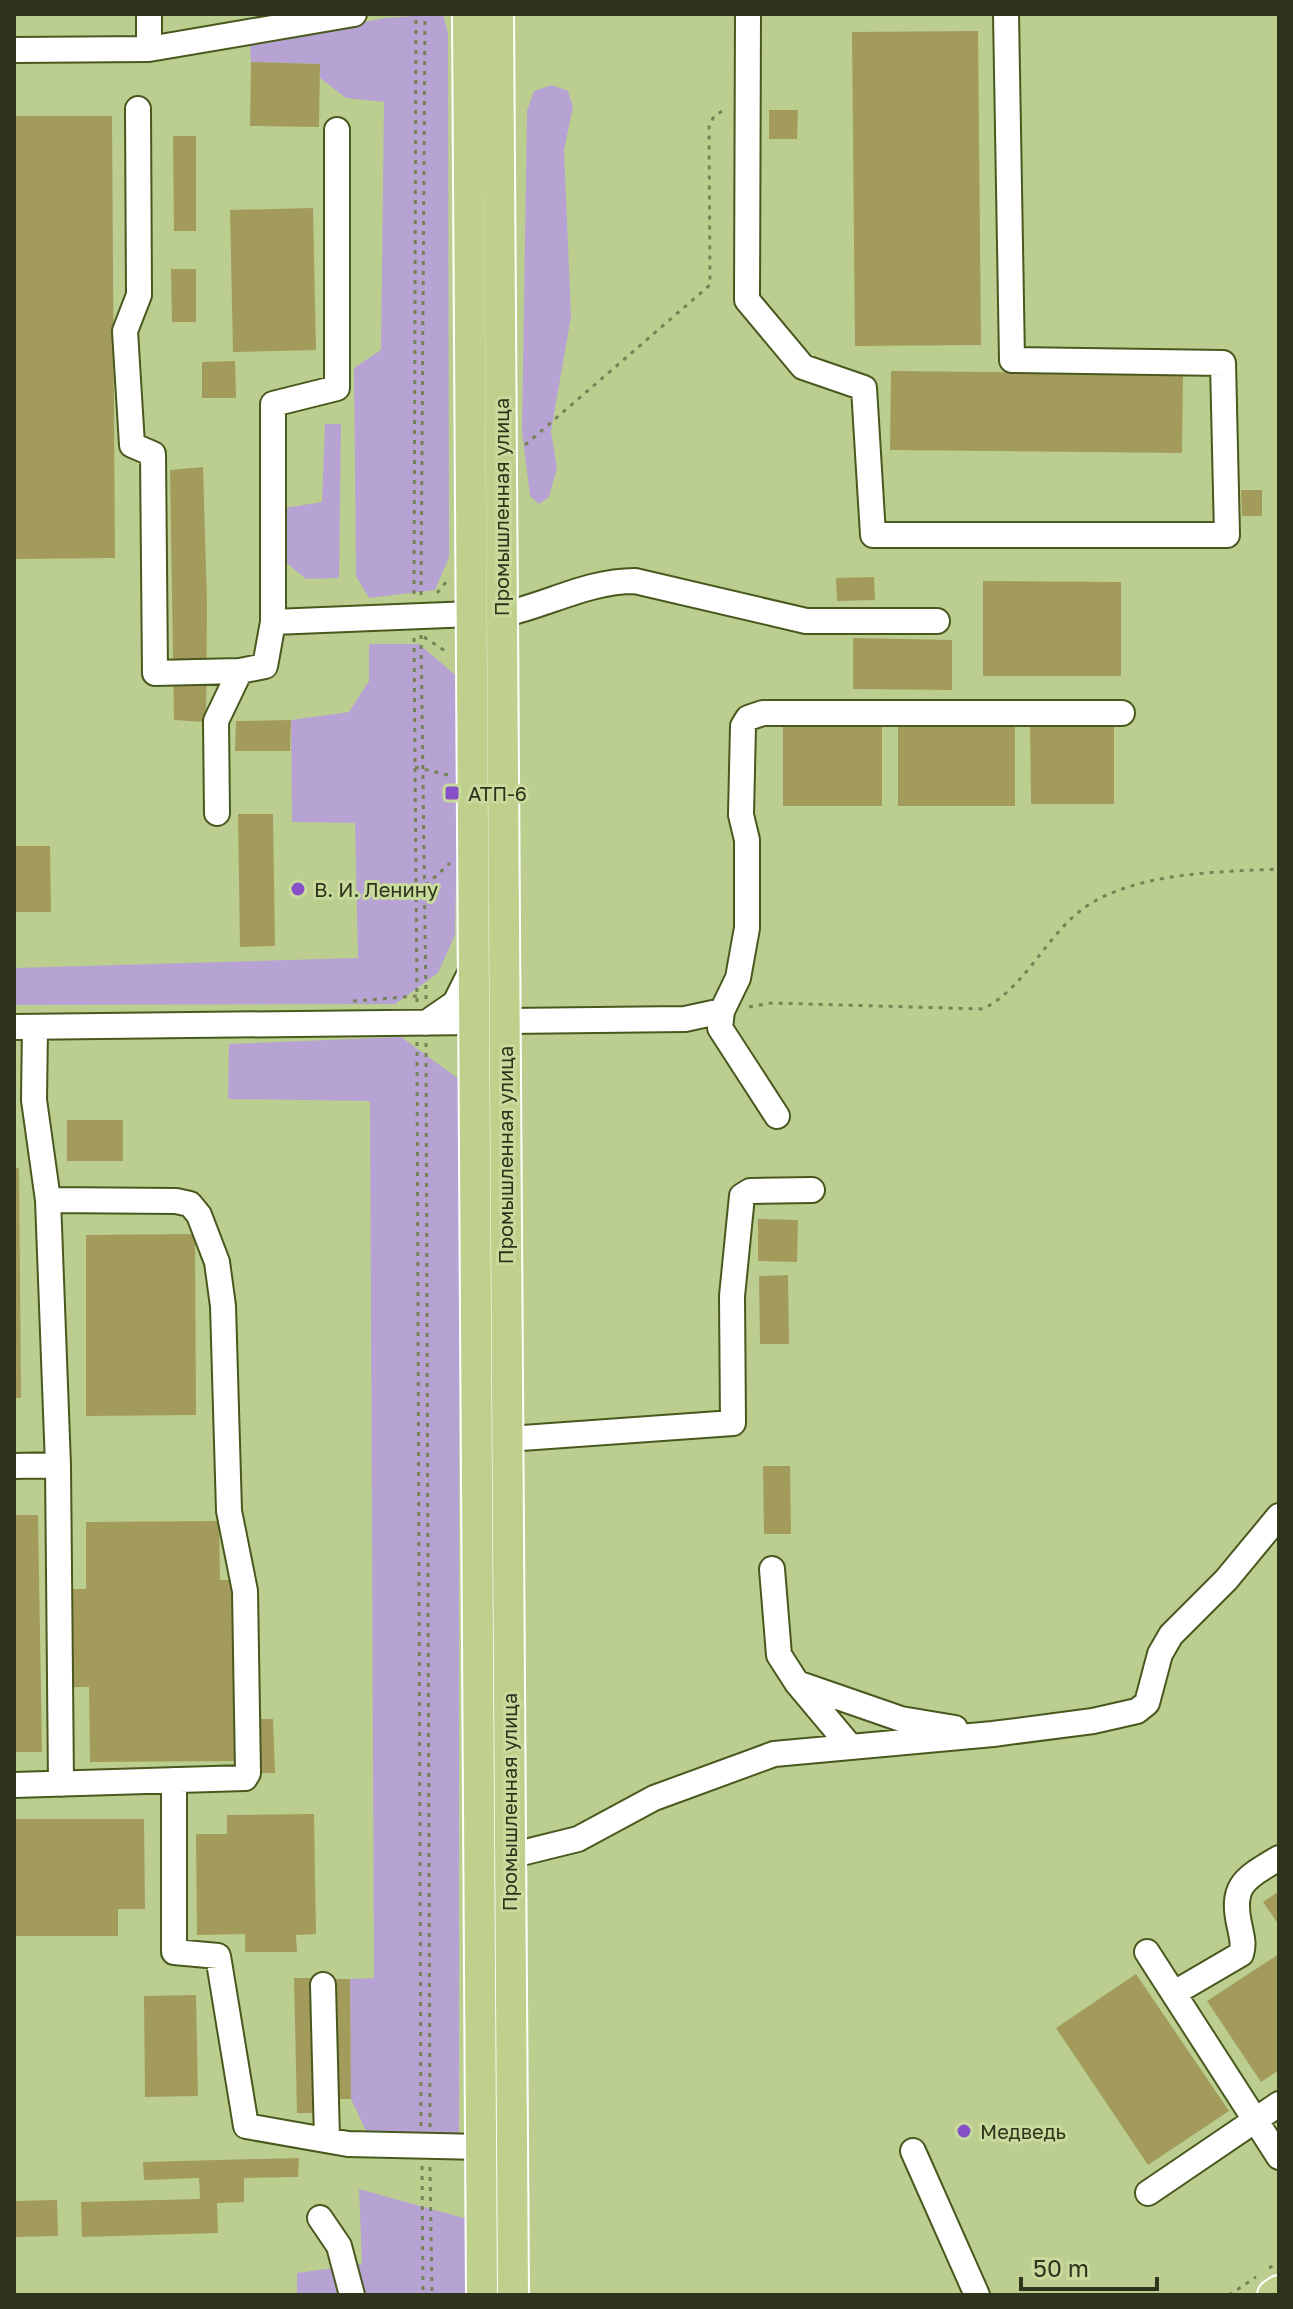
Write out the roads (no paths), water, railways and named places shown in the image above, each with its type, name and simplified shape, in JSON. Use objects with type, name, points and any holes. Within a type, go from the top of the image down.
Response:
[{"type":"main road","name":"Промышленная улица","points":[[468,14],[487,615],[497,2146],[513,2295]]},
{"type":"main road","name":"Промышленная улица","points":[[489,1022],[474,961],[487,615],[498,14]]},
{"type":"main road","name":"Промышленная улица","points":[[482,2295],[497,2146],[509,1856],[492,1440]]},
{"type":"main road","points":[[1273,2295],[1279,2291]]},
{"type":"street","points":[[149,14],[149,49]]},
{"type":"street","points":[[14,50],[149,49],[291,19],[354,14]]},
{"type":"street","points":[[748,14],[747,300],[803,367],[864,388],[873,535],[1227,535],[1223,363],[1012,360],[1006,14]]},
{"type":"street","points":[[138,109],[139,295],[125,331],[132,445],[153,454],[155,673],[240,671],[265,666],[273,622],[273,404],[337,388],[337,130]]},
{"type":"street","points":[[273,622],[487,615],[528,610],[608,581],[635,581],[806,621],[937,621]]},
{"type":"street","points":[[217,813],[216,721],[240,671]]},
{"type":"street","points":[[777,1116],[720,1028],[722,1011],[738,978],[747,928],[747,840],[741,815],[743,726],[748,718],[763,713],[1122,713]]},
{"type":"street","points":[[422,1023],[455,1003],[467,984],[474,961]]},
{"type":"street","points":[[61,1784],[58,1465],[48,1200],[24,1027],[685,1019],[722,1011]]},
{"type":"street","points":[[492,1440],[733,1423],[732,1296],[742,1196],[750,1191],[812,1190]]},
{"type":"street","points":[[14,1785],[245,1778],[248,1773],[245,1591],[229,1511],[223,1306],[217,1262],[199,1215],[190,1204],[176,1201],[48,1200]]},
{"type":"street","points":[[14,1466],[58,1465]]},
{"type":"street","points":[[509,1856],[578,1839],[654,1798],[774,1754],[993,1734],[1093,1721],[1137,1711],[1151,1693],[1160,1654],[1171,1635],[1226,1580],[1279,1516]]},
{"type":"street","points":[[772,1569],[779,1655],[797,1683],[849,1745]]},
{"type":"street","points":[[797,1683],[901,1719],[993,1734]]},
{"type":"street","points":[[174,1780],[174,1952],[218,1956],[246,2126],[327,2139],[426,2147],[497,2146]]},
{"type":"street","points":[[1176,1992],[1241,1954],[1244,1945],[1234,1905],[1237,1890],[1251,1874],[1279,1858]]},
{"type":"street","points":[[1147,1952],[1176,1992],[1279,2157]]},
{"type":"street","points":[[323,1985],[327,2139]]},
{"type":"street","points":[[1148,2193],[1279,2104]]},
{"type":"street","points":[[913,2151],[977,2295]]},
{"type":"street","points":[[320,2218],[339,2246],[352,2295]]},
{"type":"place","name":"АТП-6","points":[[452,793]]},
{"type":"place","name":"В. И. Ленину","points":[[298,889]]},
{"type":"place","name":"Медведь","points":[[964,2131]]}]
